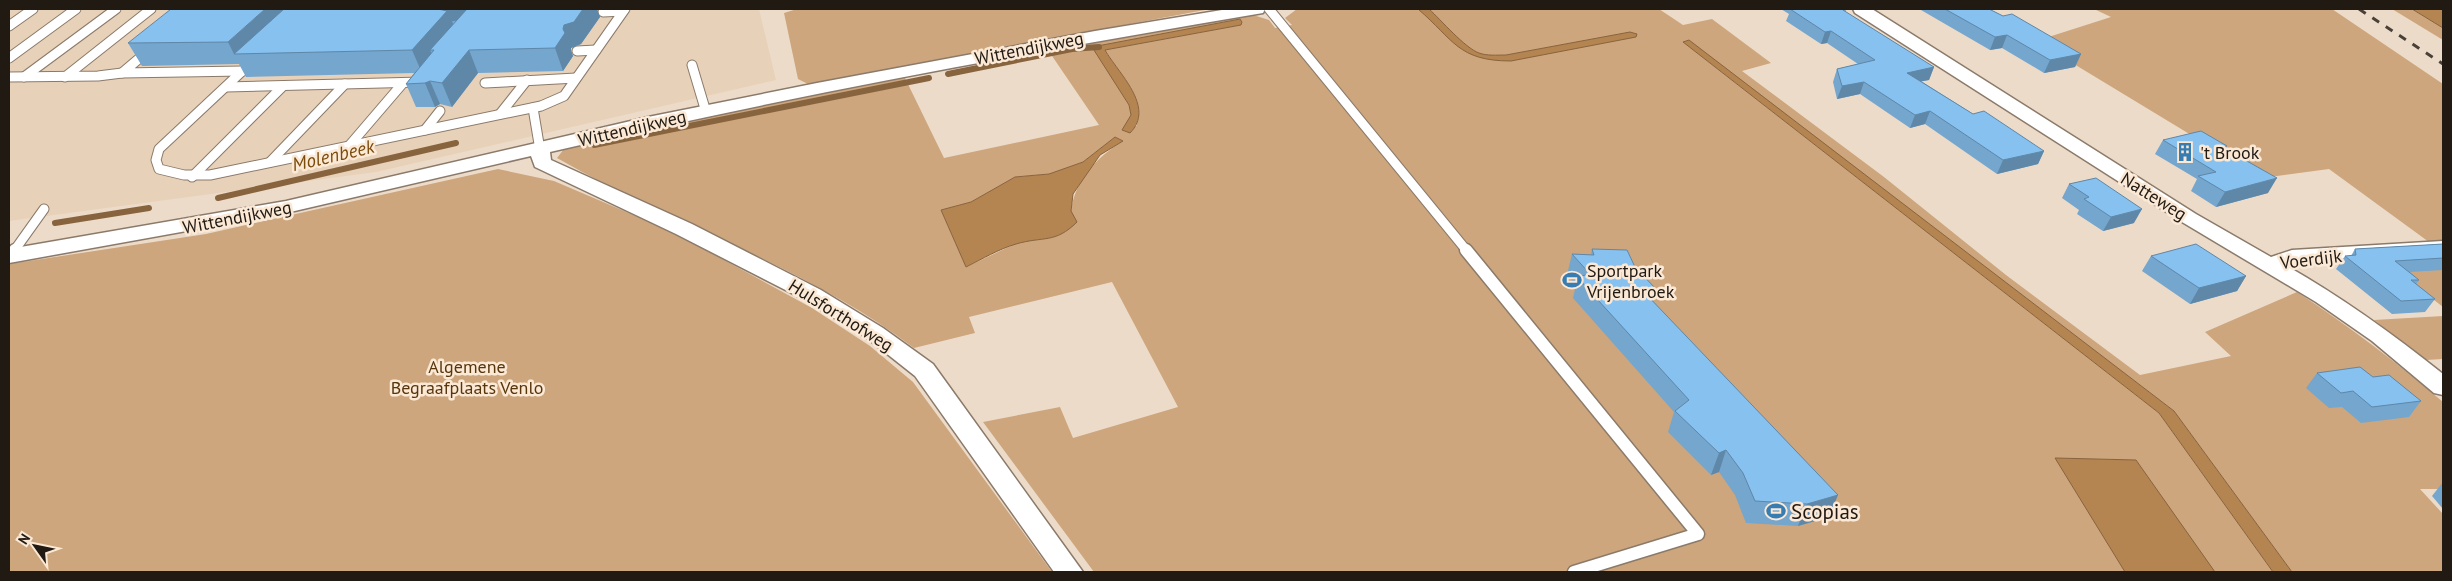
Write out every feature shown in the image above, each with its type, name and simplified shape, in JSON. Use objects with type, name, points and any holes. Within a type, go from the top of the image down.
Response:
[{"type":"street","name":"Wittendijkweg","points":[[10,256],[286,207],[706,112],[1104,34],[1257,9]]},
{"type":"street","name":"Natteweg","points":[[1861,9],[2189,218],[2324,297],[2380,336],[2443,387]]},
{"type":"street","name":"Hulsforthofweg","points":[[540,150],[542,163],[684,229],[813,295],[875,333],[924,370],[1069,572]]},
{"type":"street","name":"Voerdijk","points":[[2269,265],[2292,257],[2443,247]]},
{"type":"lane","points":[[9,26],[33,9]]},
{"type":"lane","points":[[9,58],[76,9]]},
{"type":"lane","points":[[24,77],[116,9]]},
{"type":"lane","points":[[65,76],[151,9]]},
{"type":"lane","points":[[1269,9],[1698,534],[1574,572]]},
{"type":"lane","points":[[603,12],[624,10]]},
{"type":"lane","points":[[263,52],[159,149],[156,160],[159,169],[175,175],[192,177],[533,108],[556,101],[564,96],[624,10]]},
{"type":"lane","points":[[122,73],[152,47]]},
{"type":"lane","points":[[577,51],[596,50]]},
{"type":"lane","points":[[692,65],[706,112]]},
{"type":"lane","points":[[9,77],[243,71]]},
{"type":"lane","points":[[357,84],[365,74]]},
{"type":"lane","points":[[226,88],[422,82],[429,75]]},
{"type":"lane","points":[[485,83],[576,78]]},
{"type":"lane","points":[[500,114],[527,80]]},
{"type":"lane","points":[[349,146],[403,83]]},
{"type":"lane","points":[[270,162],[345,84]]},
{"type":"lane","points":[[192,177],[283,86]]},
{"type":"lane","points":[[533,108],[540,150]]},
{"type":"lane","points":[[425,130],[440,111]]},
{"type":"lane","points":[[10,256],[44,209]]},
{"type":"shaded area","points":[[9,9],[759,9],[776,80],[376,172],[9,221]]},
{"type":"shaded area","points":[[1418,9],[1429,9],[1467,46],[1485,55],[1506,55],[1630,32],[1637,34],[1636,37],[1511,61],[1493,60],[1468,53],[1458,47]]},
{"type":"shaded area","points":[[2412,9],[2443,9],[2443,28]]},
{"type":"shaded area","points":[[1240,19],[1241,25],[1105,50],[1132,90],[1137,101],[1139,112],[1137,123],[1130,133],[1122,130],[1131,115],[1129,105],[1092,47]]},
{"type":"shaded area","points":[[1689,40],[2174,411],[2292,572],[2273,572],[2159,413],[1683,42]]},
{"type":"shaded area","points":[[1115,137],[1123,141],[1100,155],[1073,194],[1071,211],[1077,222],[1069,229],[1055,237],[1010,246],[966,267],[941,210],[971,202],[1015,177],[1049,174],[1083,162]]},
{"type":"shaded area","points":[[2055,458],[2136,460],[2215,572],[2125,572]]},
{"type":"green space","points":[[797,9],[1210,9],[808,84],[798,79],[784,13]]},
{"type":"green space","name":"Sportpark Vrijenbroek","points":[[1297,9],[1659,9],[1683,25],[1712,19],[1771,63],[1742,71],[1884,177],[2006,275],[2140,375],[2231,356],[2205,332],[2297,292],[2372,345],[2443,402],[2443,489],[2420,489],[2443,514],[2443,572],[2292,572],[2174,411],[1683,42],[2159,413],[2273,572],[1094,572],[983,422],[1060,407],[1073,438],[1178,407],[1112,282],[969,317],[975,333],[914,348],[872,319],[829,293],[557,158],[564,149],[675,123],[904,76],[944,158],[1099,125],[1048,50],[1250,14],[1269,20],[1275,28],[1292,25],[1285,18]],"holes":[[[1240,19],[1241,25],[1105,50],[1128,85],[1137,126],[1128,123],[1131,115],[1129,105],[1093,47]],[[1115,137],[1123,141],[1104,154],[1082,179],[1073,200],[1071,211],[1031,240],[1015,244],[966,267],[941,210],[971,202],[1015,177],[1049,174],[1083,162]]]},
{"type":"green space","points":[[2094,9],[2332,9],[2443,84],[2443,242],[2429,242],[2329,169],[2262,178],[2036,41],[2111,17]]},
{"type":"green space","points":[[2392,9],[2412,9],[2443,28],[2443,40]]},
{"type":"green space","name":"Algemene Begraafplaats Venlo","points":[[498,169],[554,181],[671,231],[812,308],[870,346],[913,382],[1052,572],[9,572],[9,264],[206,234]]},
{"type":"green space","points":[[2443,252],[2443,307],[2377,255]]},
{"type":"green space","points":[[2443,316],[2443,359],[2426,360],[2374,320]]},
{"type":"building","points":[[171,9],[265,9],[228,42],[128,43]]},
{"type":"building","points":[[284,9],[438,9],[447,11],[412,50],[234,54]]},
{"type":"building","points":[[467,9],[583,9],[574,22],[564,25],[565,33],[555,48],[469,50],[442,83],[430,81],[406,84],[434,50],[430,50]]},
{"type":"building","points":[[1790,9],[1846,10],[1843,10],[1934,67],[1907,73],[1973,114],[1984,111],[2044,151],[2003,160],[1930,111],[1915,115],[1864,82],[1842,86],[1837,69],[1875,60],[1831,31],[1825,32]]},
{"type":"building","points":[[1945,9],[1989,9],[2003,16],[2012,14],[2081,54],[2050,60],[2007,35],[1995,37]]},
{"type":"building","points":[[2201,131],[2227,146],[2222,147],[2277,178],[2225,192],[2198,176],[2216,172],[2163,140]]},
{"type":"building","points":[[2096,178],[2142,209],[2111,217],[2084,199],[2089,197],[2069,184]]},
{"type":"building","points":[[2196,244],[2246,276],[2199,288],[2151,256]]},
{"type":"building","points":[[2443,244],[2443,258],[2395,261],[2419,280],[2411,280],[2435,299],[2401,301],[2345,256],[2356,255],[2355,249]]},
{"type":"building","points":[[1592,249],[1627,250],[1635,267],[1656,289],[1644,292],[1838,495],[1807,504],[1755,501],[1743,473],[1726,450],[1719,453],[1675,411],[1689,400],[1577,277],[1590,274],[1572,254],[1594,255]]},
{"type":"building","points":[[2360,367],[2373,377],[2389,375],[2421,401],[2372,407],[2353,391],[2341,393],[2317,373]]},
{"type":"waterway","points":[[948,74],[1072,49],[1099,47]]},
{"type":"waterway","points":[[594,145],[929,78]]},
{"type":"waterway","name":"Molenbeek","points":[[218,198],[456,143]]},
{"type":"waterway","name":"Molenbeek","points":[[55,223],[149,208]]},
{"type":"railway","points":[[2359,9],[2443,64]]},
{"type":"place","name":"'t Brook","points":[[2185,152]]},
{"type":"place","name":"Sportpark Vrijenbroek","points":[[1572,280]]},
{"type":"place","name":"Scopias","points":[[1776,511]]}]
